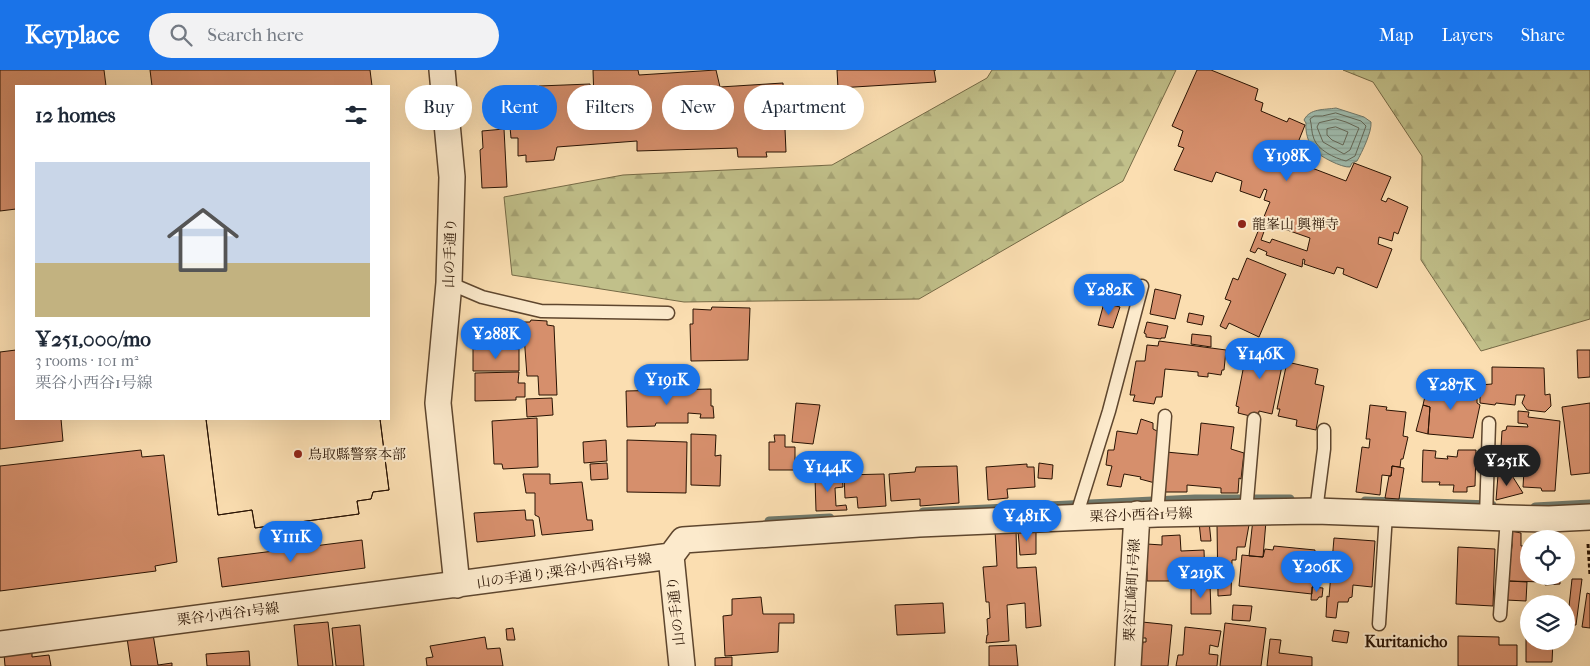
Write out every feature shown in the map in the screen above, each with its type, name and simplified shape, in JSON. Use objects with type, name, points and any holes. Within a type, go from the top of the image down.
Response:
[{"type":"street","name":"山の手通り","points":[[442,70],[452,178],[449,284],[438,403],[457,585]]},
{"type":"street","name":"栗谷小西谷1号線","points":[[671,556],[684,540],[919,524],[1076,517],[1316,511],[1496,518],[1589,517]]},
{"type":"street","name":"栗谷江崎町1号線","points":[[1128,666],[1147,514]]},
{"type":"street","name":"山の手通り","points":[[671,556],[682,666]]},
{"type":"street","name":"山の手通り;栗谷小西谷1号線","points":[[457,585],[671,556]]},
{"type":"street","name":"栗谷小西谷1号線","points":[[0,644],[457,585]]},
{"type":"lane","points":[[449,284],[482,297],[540,312],[668,313]]},
{"type":"lane","points":[[1076,517],[1109,411],[1142,286]]},
{"type":"lane","points":[[1147,514],[1165,416]]},
{"type":"lane","points":[[1246,512],[1254,419]]},
{"type":"lane","points":[[1489,423],[1496,518],[1500,615]]},
{"type":"lane","points":[[1316,511],[1324,449],[1324,430]]},
{"type":"lane","points":[[1379,624],[1386,514]]},
{"type":"path","points":[[1589,517],[1590,575]]},
{"type":"green space","points":[[992,70],[1176,70],[1123,181],[919,299],[684,302],[512,275],[504,197],[623,175],[832,165],[987,78]]},
{"type":"green space","points":[[1343,70],[1590,70],[1590,319],[1481,351],[1421,260],[1422,156],[1373,82]]},
{"type":"water","points":[[1336,108],[1364,117],[1371,122],[1364,147],[1357,161],[1352,163],[1350,167],[1336,164],[1321,155],[1312,147],[1307,137],[1304,120],[1310,113]]},
{"type":"building","points":[[0,70],[104,70],[106,85],[15,85],[15,209],[0,211]]},
{"type":"building","points":[[150,70],[370,70],[372,85],[152,85]]},
{"type":"building","points":[[593,70],[638,70],[639,75],[716,70],[720,85],[662,85],[662,130],[734,130],[734,86],[744,85],[744,130],[785,130],[786,152],[766,152],[767,157],[738,157],[737,148],[637,151],[637,141],[557,147],[554,160],[526,162],[526,155],[518,156],[518,138],[511,138],[510,130],[557,130],[557,85],[590,84],[567,85],[567,130],[652,130],[652,85],[594,85]]},
{"type":"building","points":[[837,70],[934,70],[936,82],[864,86],[838,85]]},
{"type":"building","points":[[1197,70],[1211,70],[1258,89],[1255,100],[1263,103],[1261,111],[1287,122],[1289,118],[1305,125],[1291,160],[1346,181],[1354,163],[1391,177],[1381,200],[1386,202],[1388,198],[1408,207],[1398,234],[1394,232],[1392,241],[1379,237],[1378,244],[1392,249],[1377,288],[1343,274],[1344,269],[1337,267],[1334,274],[1304,264],[1305,260],[1303,259],[1302,267],[1266,255],[1267,252],[1258,248],[1255,253],[1250,251],[1270,202],[1264,200],[1267,190],[1264,189],[1260,198],[1240,191],[1242,181],[1216,172],[1212,182],[1174,170],[1184,148],[1178,146],[1183,131],[1172,126]],"holes":[[[1267,223],[1310,238],[1307,251],[1272,239],[1270,243],[1261,240]]]},
{"type":"building","points":[[783,83],[783,85],[752,85]]},
{"type":"building","points":[[504,130],[507,187],[482,188],[480,150],[483,148],[482,131]]},
{"type":"building","points":[[1247,258],[1286,274],[1259,337],[1229,323],[1226,329],[1220,326],[1231,301],[1225,299],[1233,278],[1238,280]]},
{"type":"building","points":[[1155,289],[1181,295],[1175,319],[1150,314]]},
{"type":"building","points":[[1104,303],[1120,307],[1113,328],[1098,325]]},
{"type":"building","points":[[712,307],[750,308],[748,360],[691,361],[690,324],[693,324],[693,309],[711,310]]},
{"type":"building","points":[[1189,313],[1204,316],[1202,325],[1187,322]]},
{"type":"building","points":[[531,320],[547,321],[547,325],[554,326],[557,395],[539,395],[538,376],[527,376],[523,322],[530,322]]},
{"type":"building","points":[[1147,322],[1168,326],[1165,338],[1146,337],[1144,333]]},
{"type":"building","points":[[1192,334],[1211,336],[1211,347],[1191,344]]},
{"type":"building","points":[[1159,341],[1226,350],[1224,370],[1222,370],[1221,375],[1208,373],[1208,377],[1198,376],[1198,372],[1165,369],[1162,397],[1156,397],[1154,404],[1133,401],[1135,395],[1130,395],[1136,361],[1145,361],[1147,345],[1158,346]]},
{"type":"building","points":[[1259,343],[1284,348],[1272,414],[1259,411],[1258,418],[1238,413],[1239,407],[1236,406],[1247,349],[1257,351]]},
{"type":"building","points":[[473,349],[519,349],[519,371],[473,371]]},
{"type":"building","points":[[15,350],[15,420],[61,420],[63,441],[0,449],[0,352]]},
{"type":"building","points":[[1577,350],[1590,350],[1590,377],[1578,378]]},
{"type":"building","points":[[1287,362],[1318,369],[1315,384],[1324,386],[1316,430],[1296,426],[1297,420],[1278,416],[1280,409],[1277,409]]},
{"type":"building","points":[[1492,367],[1544,368],[1545,395],[1550,394],[1551,406],[1545,412],[1527,410],[1522,403],[1525,395],[1516,395],[1515,405],[1480,403],[1480,385],[1492,384]]},
{"type":"building","points":[[519,372],[518,383],[525,383],[525,397],[516,397],[516,400],[475,401],[475,373]]},
{"type":"building","points":[[1428,383],[1470,390],[1471,394],[1477,395],[1477,403],[1480,405],[1473,438],[1428,434],[1430,407],[1423,405]]},
{"type":"building","points":[[711,389],[711,406],[713,406],[714,418],[700,418],[701,414],[688,413],[688,423],[656,423],[655,426],[627,427],[626,391]]},
{"type":"building","points":[[552,398],[553,415],[527,417],[526,399]]},
{"type":"building","points":[[796,403],[820,405],[813,444],[792,442]]},
{"type":"building","points":[[1590,403],[1590,473],[1571,475],[1562,407]]},
{"type":"building","points":[[1370,405],[1387,407],[1386,410],[1406,412],[1403,436],[1408,437],[1403,459],[1401,459],[1400,467],[1392,466],[1391,476],[1382,475],[1380,495],[1356,492],[1362,447],[1369,448],[1370,439],[1366,439]]},
{"type":"building","points":[[1423,405],[1430,407],[1428,434],[1416,431]]},
{"type":"building","points":[[1518,411],[1529,412],[1528,417],[1560,421],[1555,491],[1542,491],[1541,488],[1523,487],[1524,470],[1508,469],[1509,446],[1501,447],[1502,431],[1506,430],[1507,426],[1528,427],[1527,424],[1518,423]]},
{"type":"building","points":[[537,418],[538,467],[503,469],[502,464],[494,464],[492,421]]},
{"type":"building","points":[[1141,419],[1153,423],[1153,429],[1159,432],[1155,483],[1140,479],[1141,477],[1124,474],[1121,487],[1107,485],[1112,466],[1106,465],[1108,450],[1114,450],[1117,431],[1137,434]]},
{"type":"building","name":"鳥取縣警察本部","points":[[206,420],[380,420],[389,490],[373,492],[371,499],[357,501],[359,514],[255,528],[252,510],[218,515]]},
{"type":"building","name":"鳥取縣警察本部","points":[[206,420],[380,420],[389,490],[373,492],[371,499],[357,501],[359,514],[255,528],[252,510],[218,515]]},
{"type":"building","points":[[1201,423],[1234,427],[1231,449],[1244,453],[1238,493],[1221,493],[1221,488],[1187,485],[1187,492],[1163,492],[1166,452],[1198,455]]},
{"type":"building","points":[[691,434],[716,435],[715,456],[721,455],[720,486],[691,485]]},
{"type":"building","points":[[774,435],[785,435],[785,447],[795,447],[795,470],[769,470],[769,442],[775,442]]},
{"type":"building","points":[[606,440],[607,461],[584,463],[583,442]]},
{"type":"building","points":[[627,440],[687,442],[686,493],[627,492]]},
{"type":"building","points":[[141,450],[142,457],[164,455],[177,562],[155,566],[156,571],[0,591],[0,466]]},
{"type":"building","points":[[1423,450],[1436,451],[1435,458],[1448,459],[1447,456],[1457,457],[1458,450],[1476,450],[1475,486],[1467,487],[1467,492],[1453,492],[1454,485],[1439,485],[1440,482],[1422,482]]},
{"type":"building","points":[[607,463],[608,479],[591,480],[590,464]]},
{"type":"building","points":[[1039,463],[1053,465],[1052,479],[1038,478]]},
{"type":"building","points":[[1027,464],[1027,467],[1034,467],[1035,487],[1007,489],[1008,498],[988,500],[986,467]]},
{"type":"building","points":[[957,466],[959,503],[920,506],[920,499],[891,501],[889,474],[915,472],[916,467]]},
{"type":"building","points":[[1392,466],[1404,468],[1399,499],[1385,498]]},
{"type":"building","points":[[523,474],[550,474],[550,484],[582,482],[587,520],[592,520],[593,530],[542,535],[539,517],[535,515],[535,493],[526,493]]},
{"type":"building","points":[[884,474],[886,506],[858,508],[857,497],[845,498],[844,475]]},
{"type":"building","points":[[1511,474],[1523,493],[1496,500],[1498,475]]},
{"type":"building","points":[[842,475],[843,487],[835,488],[836,506],[846,505],[847,510],[816,511],[815,478]]},
{"type":"building","points":[[525,510],[526,520],[533,520],[535,536],[477,542],[474,513]]},
{"type":"building","points":[[1253,519],[1266,521],[1263,557],[1249,556]]},
{"type":"building","points":[[1209,521],[1211,541],[1201,541],[1199,522]]},
{"type":"building","points":[[1217,524],[1249,525],[1245,547],[1237,547],[1236,560],[1232,560],[1231,595],[1218,596]]},
{"type":"building","points":[[1016,530],[1017,568],[1036,567],[1041,626],[1026,628],[1025,603],[1007,605],[1009,641],[986,643],[988,635],[987,619],[990,618],[989,602],[986,602],[983,567],[997,566],[995,531]]},
{"type":"building","points":[[1036,530],[1036,554],[1020,555],[1018,531]]},
{"type":"building","points":[[1511,531],[1520,533],[1520,581],[1508,581],[1512,545]]},
{"type":"building","points":[[1180,535],[1181,551],[1204,550],[1205,581],[1147,581],[1147,544],[1162,545],[1162,536]]},
{"type":"building","points":[[1334,538],[1375,541],[1372,587],[1353,585],[1352,597],[1349,598],[1348,602],[1338,602],[1336,618],[1326,617]]},
{"type":"building","points":[[362,540],[365,568],[222,587],[218,558]]},
{"type":"building","points":[[1274,546],[1315,550],[1312,594],[1239,586],[1242,555],[1263,557],[1265,549],[1273,550]]},
{"type":"building","points":[[1458,547],[1495,549],[1493,606],[1456,604]]},
{"type":"building","points":[[1575,579],[1582,579],[1576,625],[1575,595],[1570,595],[1571,585],[1575,585]]},
{"type":"building","points":[[1508,581],[1520,582],[1520,585],[1527,585],[1526,595],[1520,595],[1520,601],[1506,600]]},
{"type":"building","points":[[1191,583],[1210,583],[1211,614],[1191,614]]},
{"type":"building","points":[[1312,587],[1323,588],[1322,597],[1319,597],[1317,600],[1311,600]]},
{"type":"building","points":[[1587,593],[1590,594],[1590,628],[1582,627]]},
{"type":"building","points":[[761,597],[763,614],[794,614],[794,623],[779,623],[778,652],[725,656],[723,616],[732,615],[732,599]]},
{"type":"building","points":[[943,603],[945,633],[897,635],[895,605]]},
{"type":"building","points":[[1233,605],[1252,606],[1250,621],[1232,620]]},
{"type":"building","points":[[328,622],[333,666],[298,666],[294,625]]},
{"type":"building","points":[[1142,622],[1172,625],[1168,666],[1139,666],[1143,642],[1146,642],[1146,638],[1141,638]]},
{"type":"building","points":[[1225,623],[1266,628],[1261,666],[1220,666]]},
{"type":"building","points":[[360,625],[364,666],[336,666],[332,628]]},
{"type":"building","points":[[1185,627],[1221,631],[1218,647],[1210,645],[1209,654],[1218,655],[1217,666],[1176,666],[1178,655],[1183,655]]},
{"type":"building","points":[[513,628],[515,640],[507,640],[506,629]]},
{"type":"building","points":[[1334,630],[1349,632],[1347,643],[1332,641]]},
{"type":"building","points":[[153,634],[158,665],[172,663],[172,666],[131,666],[127,638]]},
{"type":"building","points":[[1458,636],[1499,637],[1499,645],[1517,645],[1517,666],[1458,666]]},
{"type":"building","points":[[485,637],[487,649],[500,648],[503,666],[427,666],[426,658],[433,657],[430,646]]},
{"type":"building","points":[[1270,639],[1281,640],[1279,653],[1312,657],[1312,666],[1267,666]]},
{"type":"building","points":[[1016,645],[1018,666],[989,666],[989,646]]},
{"type":"building","points":[[1526,650],[1553,650],[1552,662],[1526,662]]},
{"type":"building","points":[[32,651],[32,657],[49,655],[51,666],[5,666],[4,654]]},
{"type":"building","points":[[249,651],[250,666],[207,666],[206,654]]},
{"type":"building","points":[[732,657],[732,666],[715,666],[715,658]]},
{"type":"waterway","points":[[923,512],[1195,499],[1290,499]]},
{"type":"waterway","points":[[1365,501],[1492,505]]},
{"type":"waterway","points":[[1535,507],[1590,504]]},
{"type":"waterway","points":[[769,521],[830,518]]},
{"type":"place","name":"龍峯山 興禅寺","points":[[1242,224]]},
{"type":"place","name":"鳥取縣警察本部","points":[[298,454]]},
{"type":"district","name":"Kuritanicho","points":[[1406,641]]}]
